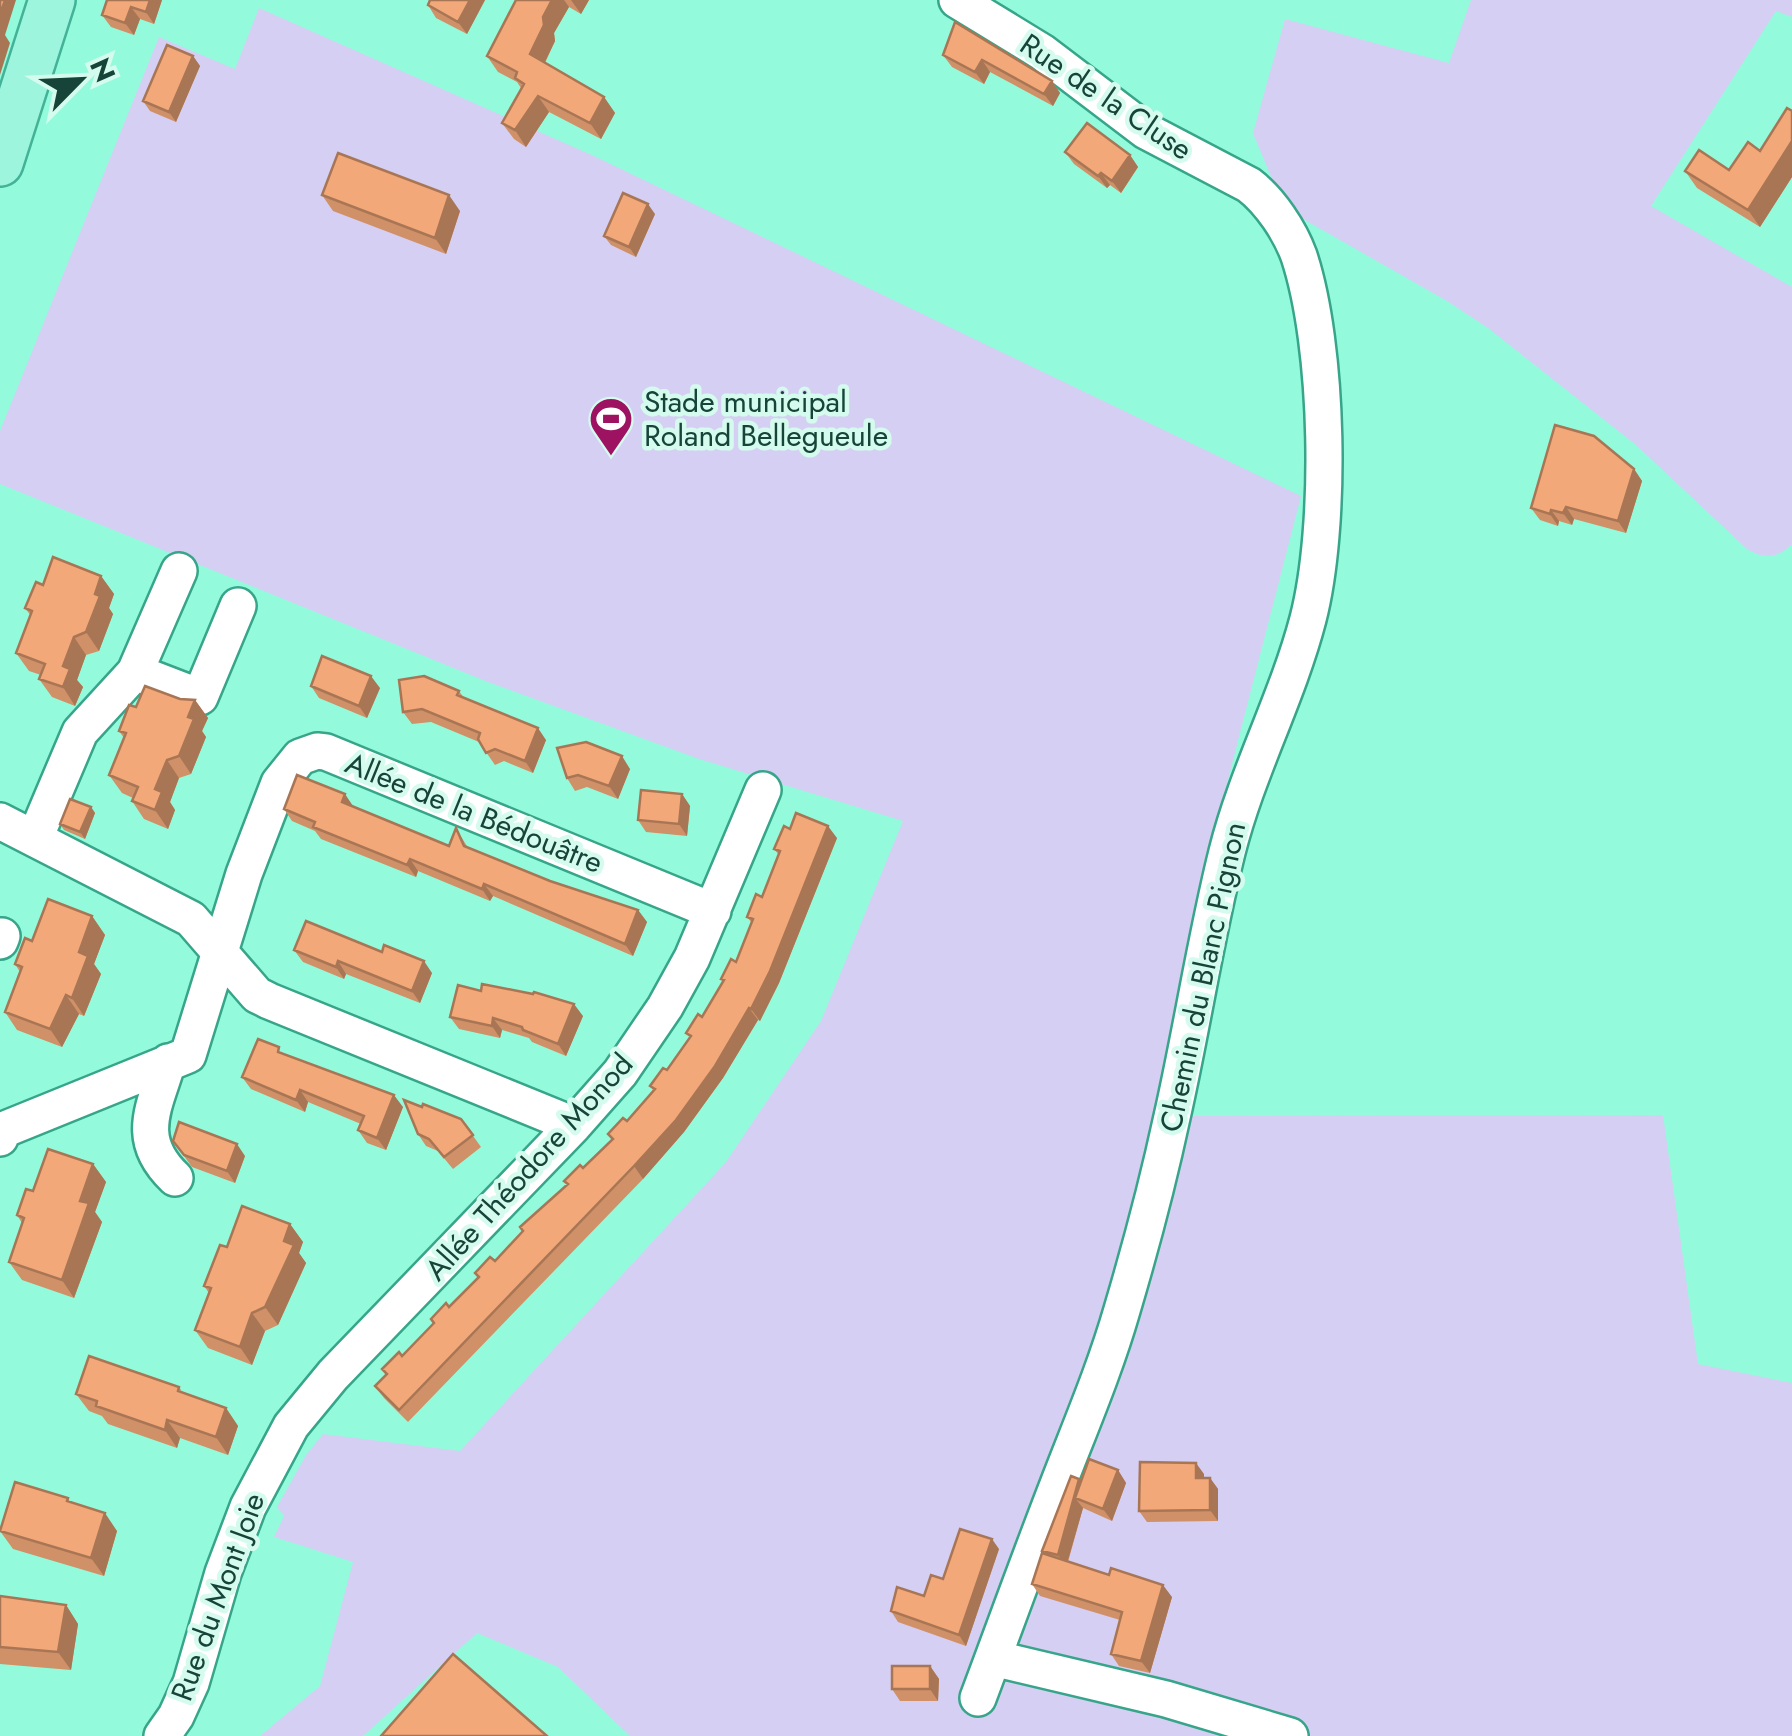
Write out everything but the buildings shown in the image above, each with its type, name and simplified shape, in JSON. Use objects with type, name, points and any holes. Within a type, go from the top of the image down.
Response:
[{"type":"main road","points":[[0,162],[52,0]]},
{"type":"street","name":"Rue de la Cluse","points":[[956,0],[1042,52],[1146,130],[1249,184],[1292,240]]},
{"type":"street","name":"Chemin du Blanc Pignon","points":[[978,1698],[1115,1336],[1168,1138],[1227,851],[1246,788],[1295,665],[1309,614],[1323,489],[1321,395],[1312,316],[1292,240]]},
{"type":"street","points":[[35,838],[80,732],[135,672],[179,571]]},
{"type":"street","points":[[135,672],[200,697],[238,606]]},
{"type":"street","name":"Allée de la Bédouâtre","points":[[222,952],[244,874],[284,772],[300,757],[317,751],[713,911]]},
{"type":"street","name":"Allée Théodore Monod","points":[[346,1363],[620,1073],[692,958],[763,790]]},
{"type":"street","points":[[0,821],[181,913],[200,927],[257,995],[574,1125]]},
{"type":"street","points":[[1,1132],[188,1054],[222,952]]},
{"type":"street","points":[[168,1062],[149,1130],[154,1151],[174,1178]]},
{"type":"street","name":"Rue du Mont Joie","points":[[162,1736],[191,1683],[223,1573],[255,1490],[292,1426],[346,1363]]},
{"type":"street","points":[[993,1658],[1166,1699],[1290,1736]]},
{"type":"shaded area","points":[[1471,0],[1792,0],[1792,17],[1776,11],[1651,206],[1792,287],[1792,544],[1781,553],[1765,556],[1747,549],[1636,445],[1488,328],[1303,219],[1276,189],[1253,133],[1285,19],[1449,63]]},
{"type":"shaded area","points":[[259,8],[594,156],[1301,496],[1198,896],[1182,1036],[1164,1116],[1663,1115],[1698,1364],[1792,1383],[1792,1736],[630,1736],[558,1667],[477,1633],[363,1736],[260,1736],[320,1686],[353,1562],[274,1537],[284,1516],[277,1507],[306,1455],[323,1434],[460,1451],[726,1162],[821,1021],[903,821],[699,759],[488,682],[0,484],[0,431],[159,37],[235,69]]},
{"type":"place","name":"Stade municipal Roland Bellegueule","points":[[611,457]]}]
